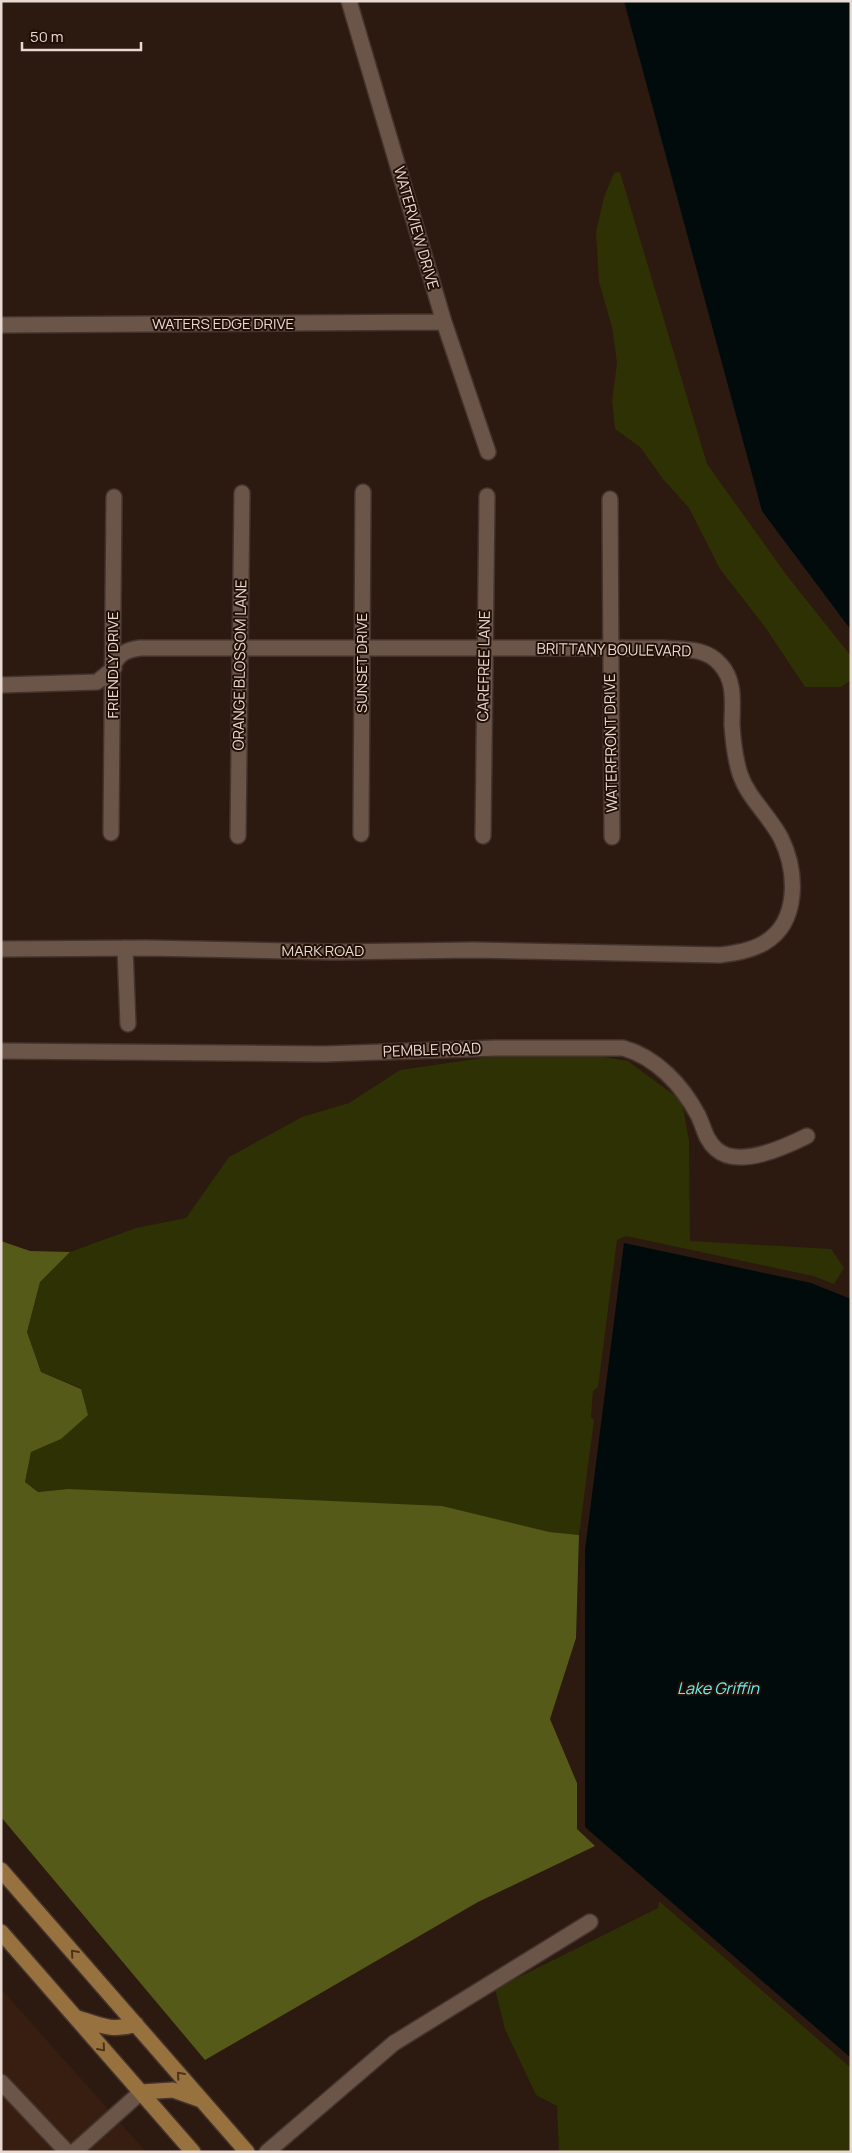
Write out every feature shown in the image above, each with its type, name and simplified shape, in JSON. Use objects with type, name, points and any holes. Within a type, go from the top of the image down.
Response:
[{"type":"main road","points":[[1,1870],[247,2152]]},
{"type":"main road","points":[[1,1932],[194,2152]]},
{"type":"main road","points":[[76,2017],[109,2029],[122,2029],[136,2024]]},
{"type":"main road","points":[[141,2092],[173,2090],[203,2101]]},
{"type":"street","name":"WATERVIEW DRIVE","points":[[349,1],[444,322],[488,452]]},
{"type":"street","name":"WATERS EDGE DRIVE","points":[[1,325],[444,322]]},
{"type":"street","name":"SUNSET DRIVE","points":[[361,834],[363,492]]},
{"type":"street","name":"ORANGE BLOSSOM LANE","points":[[238,836],[242,494]]},
{"type":"street","name":"CAREFREE LANE","points":[[482,836],[487,496]]},
{"type":"street","name":"FRIENDLY DRIVE","points":[[112,833],[114,497]]},
{"type":"street","name":"WATERFRONT DRIVE","points":[[610,499],[612,837]]},
{"type":"street","name":"BRITTANY BOULEVARD","points":[[1,685],[96,682],[114,666],[119,655],[128,650],[140,648],[663,648],[700,651],[710,655],[721,664],[732,688],[734,751],[740,774],[747,789],[769,818],[781,838],[793,873],[793,887],[786,918],[777,933],[765,943],[745,951],[720,955],[646,953]]},
{"type":"street","name":"MARK ROAD","points":[[1,949],[125,948],[646,953]]},
{"type":"street","points":[[125,948],[128,1024]]},
{"type":"street","name":"PEMBLE ROAD","points":[[1,1051],[324,1054],[496,1048],[623,1048],[636,1051],[662,1068],[691,1102],[707,1138],[717,1150],[725,1154],[761,1155],[780,1149],[807,1136]]},
{"type":"street","points":[[267,2152],[394,2043],[590,1922]]},
{"type":"street","points":[[1,2082],[67,2152]]},
{"type":"street","points":[[74,2152],[141,2092]]},
{"type":"shaded area","points":[[1,1989],[146,2152],[1,2152]]},
{"type":"green space","points":[[620,172],[707,464],[788,577],[851,656],[851,680],[841,687],[805,687],[765,627],[720,569],[689,508],[663,479],[640,447],[615,429],[612,401],[617,363],[612,327],[599,282],[596,232],[604,197],[614,173]]},
{"type":"green space","points":[[552,1048],[628,1061],[682,1101],[689,1141],[690,1241],[831,1249],[844,1268],[834,1284],[813,1276],[626,1236],[617,1240],[598,1387],[593,1391],[591,1417],[594,1420],[579,1535],[68,1489],[38,1492],[25,1482],[31,1452],[61,1439],[81,1388],[41,1372],[27,1332],[40,1282],[70,1252],[136,1228],[186,1218],[229,1157],[302,1117],[349,1103],[400,1070]]},
{"type":"green space","points":[[1,1241],[30,1251],[70,1252],[40,1282],[27,1332],[41,1372],[81,1389],[88,1415],[61,1439],[31,1452],[25,1482],[38,1492],[68,1489],[442,1506],[549,1532],[579,1535],[576,1638],[550,1719],[577,1783],[577,1829],[595,1846],[478,1902],[205,2060],[1,1817]]},
{"type":"green space","points":[[659,1901],[851,2068],[851,2152],[559,2152],[557,2106],[536,2095],[505,2029],[495,1989],[658,1908]]},
{"type":"water","points":[[624,1],[851,1],[851,630],[762,511]]},
{"type":"water","name":"Lake Griffin","points":[[624,1243],[811,1283],[851,1299],[851,2058],[585,1827],[585,1550]]}]
